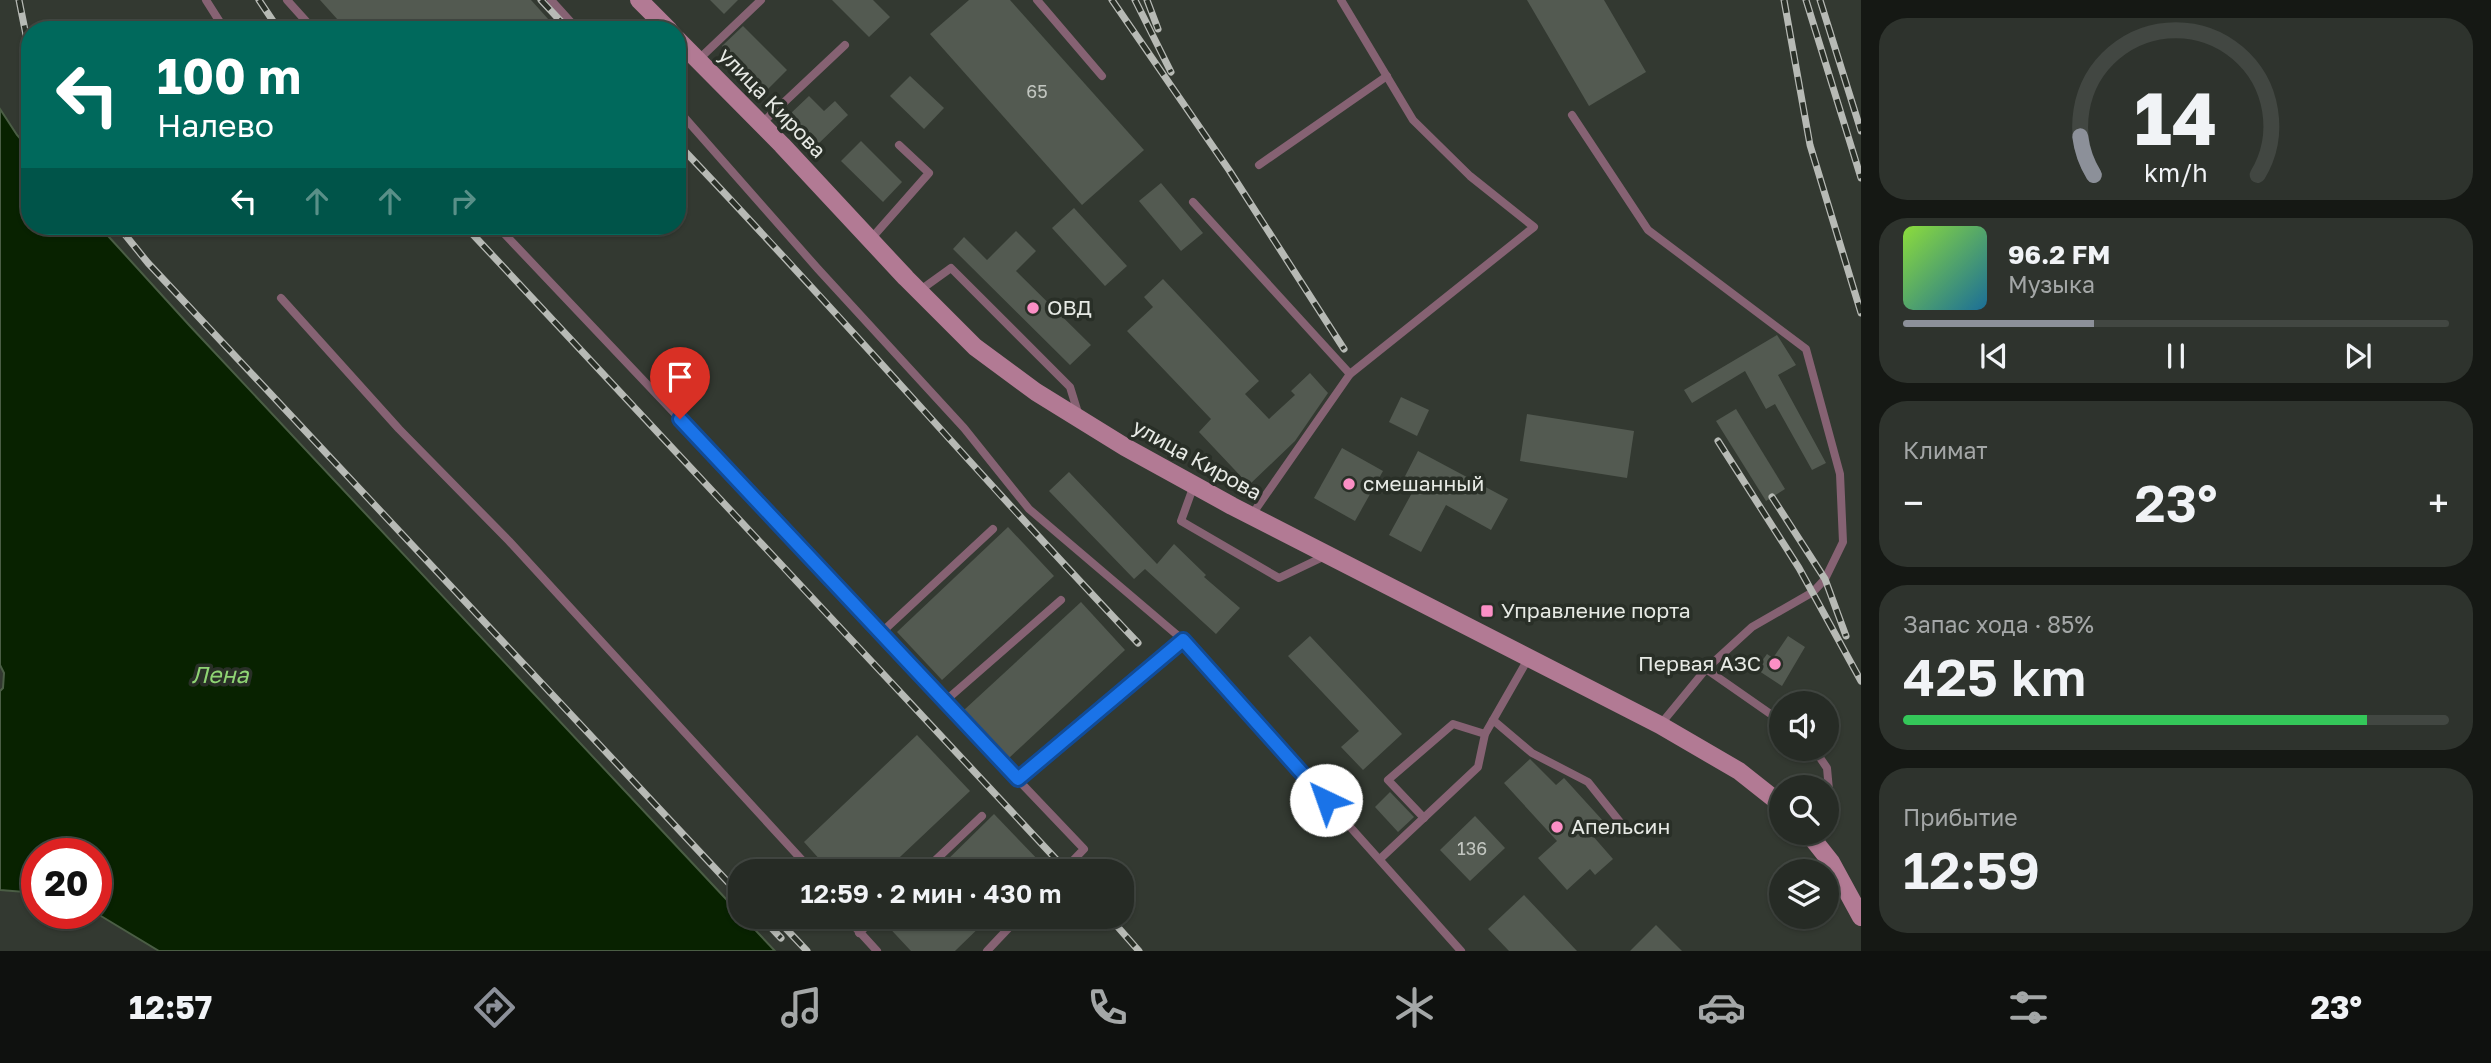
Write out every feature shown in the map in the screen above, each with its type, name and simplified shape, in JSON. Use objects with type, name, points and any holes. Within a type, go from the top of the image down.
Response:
[{"type":"main road","points":[[639,0],[659,21]]},
{"type":"main road","name":"улица Кирова","points":[[686,48],[975,347],[1036,392],[1125,447],[1251,516],[1660,725],[1739,771],[1769,795]]},
{"type":"main road","points":[[1821,845],[1861,917]]},
{"type":"lane","points":[[206,0],[219,21]]},
{"type":"lane","points":[[287,0],[306,21]]},
{"type":"lane","points":[[551,0],[570,21]]},
{"type":"lane","points":[[698,60],[761,0]]},
{"type":"lane","points":[[1037,0],[1102,76]]},
{"type":"lane","points":[[1251,516],[1350,374],[1534,227],[1470,176],[1413,120],[1341,0]]},
{"type":"lane","points":[[761,124],[845,45]]},
{"type":"lane","points":[[1259,165],[1387,76]]},
{"type":"lane","points":[[1572,115],[1648,230],[1806,349],[1840,474],[1843,542],[1825,579],[1813,592],[1752,627],[1706,669],[1660,725]]},
{"type":"lane","points":[[686,119],[818,269],[964,428],[1029,509],[1183,640],[1461,951]]},
{"type":"lane","points":[[870,240],[929,173],[900,145]]},
{"type":"lane","points":[[1193,202],[1350,374]]},
{"type":"lane","points":[[506,235],[1084,849],[1074,859]]},
{"type":"lane","points":[[919,291],[951,268],[1070,387],[1079,419]]},
{"type":"lane","points":[[281,298],[390,419],[509,541],[801,859]]},
{"type":"lane","points":[[1194,485],[1181,521],[1279,578],[1327,555]]},
{"type":"lane","points":[[882,632],[993,529]]},
{"type":"lane","points":[[944,702],[1061,600]]},
{"type":"lane","points":[[1018,779],[1183,640]]},
{"type":"lane","points":[[1380,859],[1478,767],[1485,734],[1529,656]]},
{"type":"lane","points":[[1706,669],[1769,713]]},
{"type":"lane","points":[[1493,719],[1532,753],[1588,782],[1629,832]]},
{"type":"lane","points":[[1424,818],[1388,780],[1453,724],[1485,734]]},
{"type":"lane","points":[[937,859],[982,816]]},
{"type":"lane","points":[[856,929],[877,951]]},
{"type":"lane","points":[[859,933],[863,929]]},
{"type":"lane","points":[[987,951],[1008,929]]},
{"type":"water","name":"Лена","points":[[0,109],[21,140],[21,235],[107,235],[728,901],[728,929],[754,929],[775,951],[159,951],[112,923],[112,838],[21,838],[21,892],[0,890],[0,691],[3,688],[4,673],[0,665]]},
{"type":"building","points":[[320,0],[531,0],[550,21],[339,21]]},
{"type":"building","points":[[710,0],[738,0],[724,14]]},
{"type":"building","points":[[832,0],[873,0],[890,17],[869,37]]},
{"type":"building","points":[[969,0],[1010,0],[1144,150],[1082,205],[930,34]]},
{"type":"building","points":[[1527,0],[1604,0],[1646,72],[1589,106]]},
{"type":"building","points":[[743,26],[787,70],[767,90],[722,46]]},
{"type":"building","points":[[910,76],[944,108],[924,129],[890,96]]},
{"type":"building","points":[[809,96],[824,111],[835,101],[848,115],[817,145],[789,115]]},
{"type":"building","points":[[861,141],[902,182],[883,202],[841,161]]},
{"type":"building","points":[[1161,183],[1203,233],[1181,251],[1139,201]]},
{"type":"building","points":[[1074,208],[1127,266],[1105,286],[1052,228]]},
{"type":"building","name":"ОВД","points":[[1016,231],[1036,251],[1016,271],[1091,345],[1070,365],[953,249],[964,237],[987,260]]},
{"type":"building","points":[[1163,279],[1259,381],[1245,394],[1269,419],[1295,395],[1291,391],[1310,373],[1328,393],[1295,441],[1249,485],[1199,432],[1211,419],[1127,331],[1153,307],[1144,297]]},
{"type":"building","points":[[1777,335],[1796,365],[1778,375],[1826,463],[1812,470],[1775,404],[1766,409],[1745,371],[1692,403],[1684,390]]},
{"type":"building","points":[[1401,397],[1429,410],[1417,436],[1389,422]]},
{"type":"building","points":[[1736,409],[1785,489],[1766,501],[1716,421]]},
{"type":"building","points":[[1527,414],[1634,431],[1627,478],[1520,461]]},
{"type":"building","name":"смешанный","points":[[1342,448],[1383,471],[1355,521],[1314,498]]},
{"type":"building","points":[[1418,451],[1508,499],[1491,530],[1446,505],[1421,552],[1389,535],[1413,491],[1401,484]]},
{"type":"building","points":[[1069,472],[1157,564],[1174,544],[1206,575],[1204,577],[1240,608],[1216,634],[1145,569],[1134,579],[1049,491]]},
{"type":"building","points":[[1008,527],[1054,576],[942,680],[897,632]]},
{"type":"building","points":[[1081,602],[1125,650],[1009,758],[964,710]]},
{"type":"building","points":[[1310,636],[1402,734],[1363,770],[1341,747],[1359,731],[1288,656]]},
{"type":"building","name":"Первая АЗС","points":[[1788,636],[1805,647],[1782,686],[1756,669],[1767,654],[1773,658]]},
{"type":"building","points":[[917,735],[970,791],[898,859],[819,859],[804,842]]},
{"type":"building","points":[[1530,759],[1556,785],[1564,778],[1605,823],[1592,835],[1613,859],[1595,875],[1590,869],[1567,890],[1538,858],[1557,841],[1504,783]]},
{"type":"building","points":[[1390,792],[1414,817],[1398,832],[1375,807]]},
{"type":"building","points":[[994,814],[1037,859],[948,859]]},
{"type":"building","points":[[1475,816],[1505,848],[1470,881],[1440,850]]},
{"type":"building","points":[[1524,895],[1577,951],[1509,951],[1488,929]]},
{"type":"building","points":[[1656,925],[1682,951],[1630,951]]},
{"type":"building","points":[[890,929],[978,929],[955,951],[911,951]]},
{"type":"railway","points":[[19,0],[23,21]]},
{"type":"railway","points":[[259,0],[273,21]]},
{"type":"railway","points":[[541,0],[561,21]]},
{"type":"railway","points":[[1112,0],[1229,170],[1344,349]]},
{"type":"railway","points":[[1135,0],[1171,72]]},
{"type":"railway","points":[[1147,0],[1158,29]]},
{"type":"railway","points":[[1784,0],[1810,145],[1861,313]]},
{"type":"railway","points":[[1806,0],[1861,178]]},
{"type":"railway","points":[[1820,0],[1861,131]]},
{"type":"railway","points":[[686,153],[1138,643]]},
{"type":"railway","points":[[125,235],[148,263],[728,882]]},
{"type":"railway","points":[[473,235],[1056,859]]},
{"type":"railway","points":[[1718,441],[1799,568],[1861,681]]},
{"type":"railway","points":[[1772,497],[1825,579],[1846,636]]},
{"type":"railway","points":[[772,929],[781,938]]},
{"type":"railway","points":[[786,929],[807,951]]},
{"type":"railway","points":[[1120,929],[1139,951]]},
{"type":"place","name":"ОВД","points":[[1033,308]]},
{"type":"place","name":"смешанный","points":[[1349,484]]},
{"type":"place","name":"Управление порта","points":[[1487,611]]},
{"type":"place","name":"Первая АЗС","points":[[1775,664]]},
{"type":"place","name":"Апельсин","points":[[1557,827]]},
{"type":"route","points":[[680,419],[1018,779],[1183,640],[1326,800]]}]
